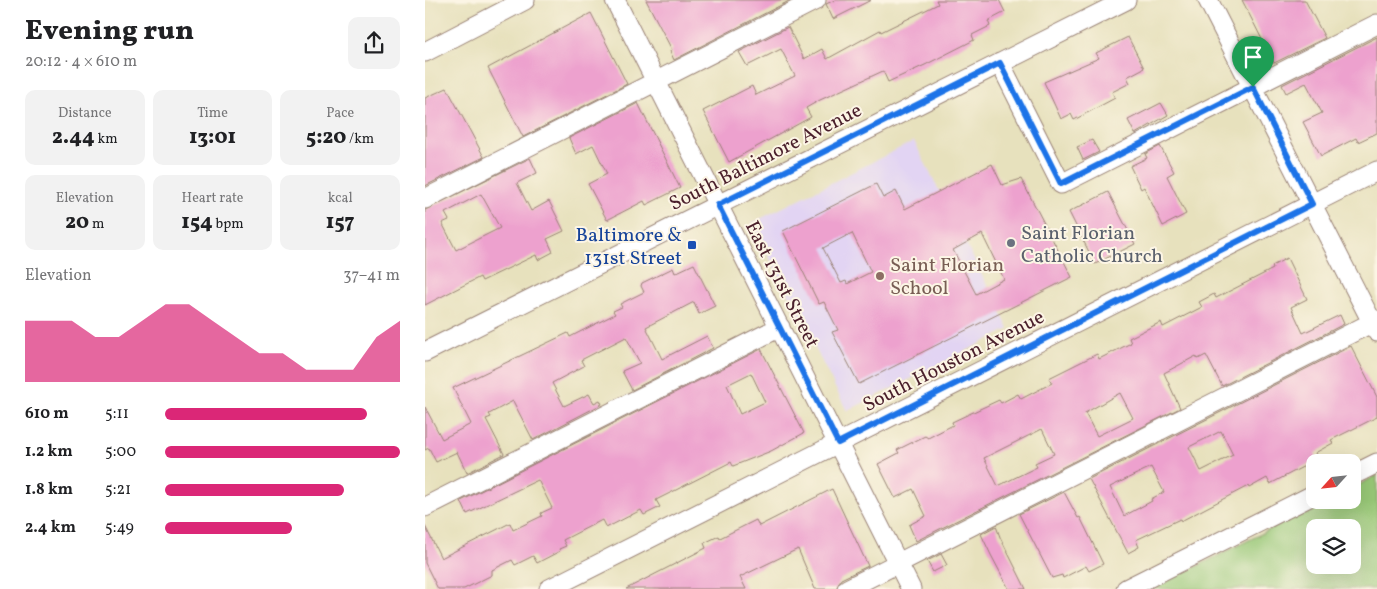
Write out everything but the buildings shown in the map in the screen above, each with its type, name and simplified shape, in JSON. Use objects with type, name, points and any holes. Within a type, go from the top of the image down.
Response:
[{"type":"street","points":[[425,52],[525,0]]},
{"type":"street","name":"East 131st Street","points":[[615,0],[911,589]]},
{"type":"street","points":[[425,199],[816,0]]},
{"type":"street","name":"South Baltimore Avenue","points":[[425,352],[1126,0]]},
{"type":"street","points":[[847,589],[1375,325],[1208,0]]},
{"type":"street","points":[[1000,63],[1061,184],[1377,24]]},
{"type":"street","name":"South Houston Avenue","points":[[549,589],[1377,171]]},
{"type":"street","points":[[425,507],[779,327]]},
{"type":"street","points":[[1361,471],[1377,463]]},
{"type":"street","points":[[1126,589],[1306,499]]},
{"type":"shaded area","name":"Saint Florian School","points":[[914,141],[1009,329],[847,411],[752,223]]},
{"type":"green space","points":[[1377,475],[1377,589],[1152,589],[1310,509],[1361,509],[1361,484]]},
{"type":"place","name":"Saint Florian Catholic Church","points":[[1011,243]]},
{"type":"place","name":"Baltimore & 131st Street","points":[[692,245]]},
{"type":"place","name":"Saint Florian School","points":[[880,276]]},
{"type":"route","points":[[1000,63],[1061,184],[1253,87],[1312,204],[838,443],[718,205],[1000,63]]}]
